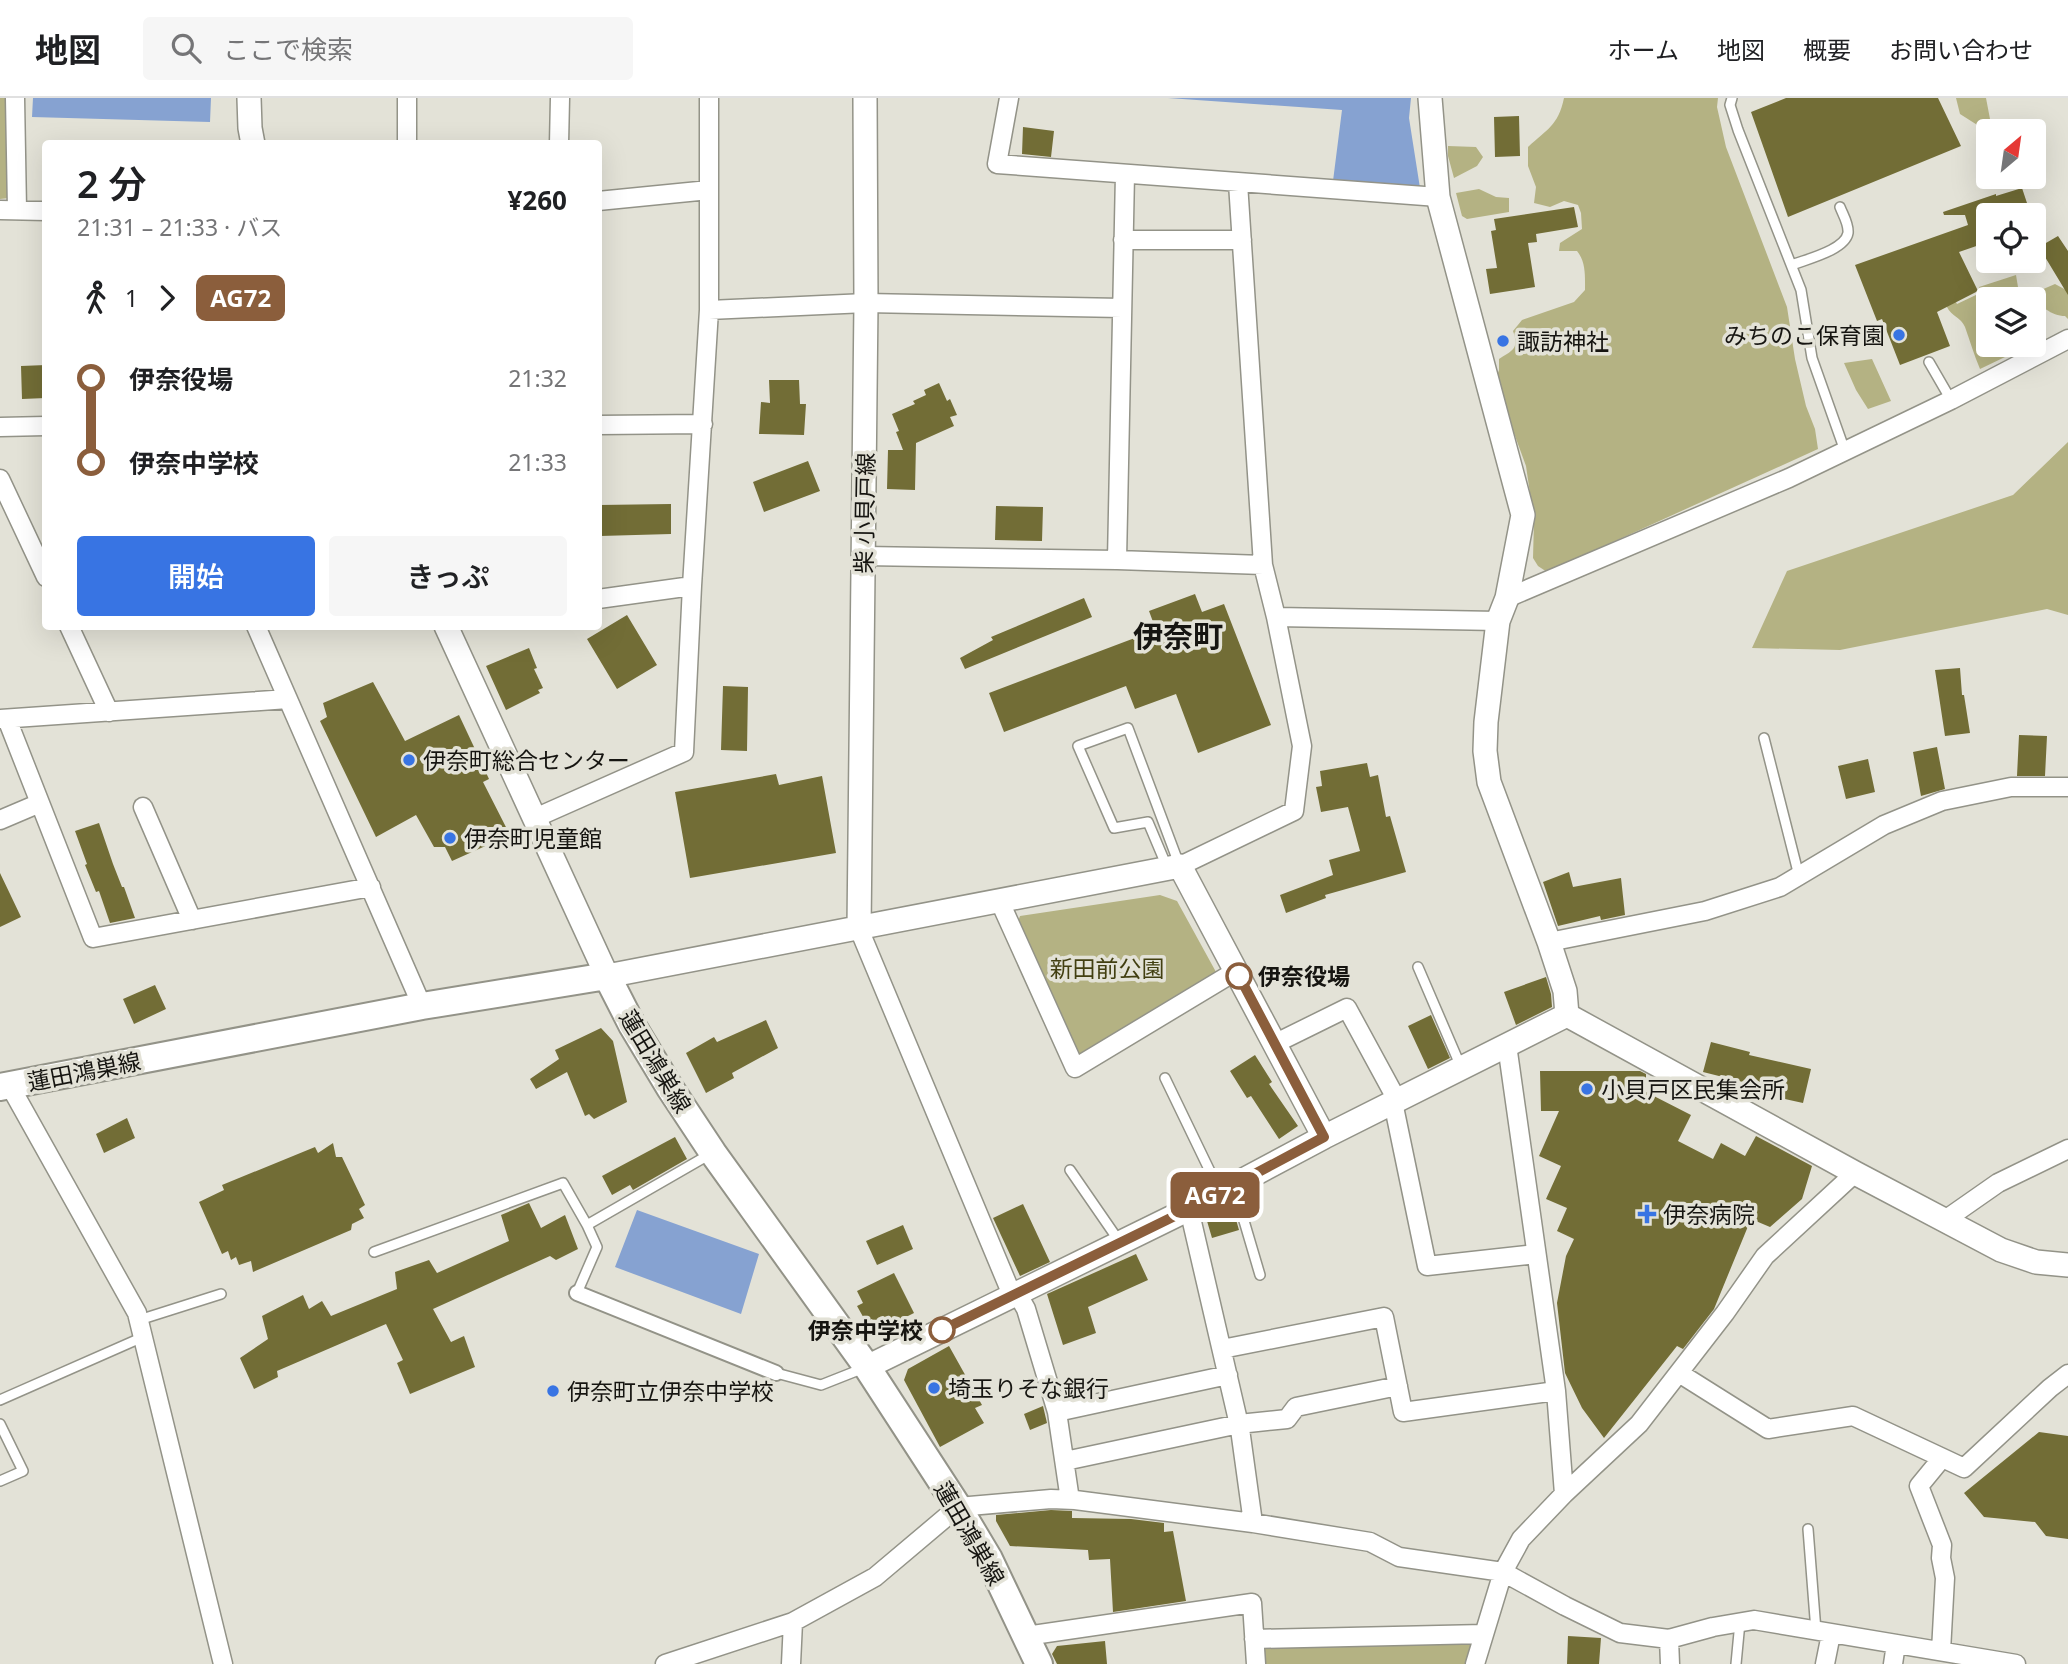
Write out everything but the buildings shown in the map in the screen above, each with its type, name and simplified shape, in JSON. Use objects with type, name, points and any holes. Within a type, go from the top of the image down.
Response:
[{"type":"main road","name":"蓮田鴻巣線","points":[[5,1086],[422,1006],[607,976],[638,1036],[713,1153],[867,1367],[958,1507],[989,1559],[1039,1664]]},
{"type":"street","points":[[15,98],[9,209],[42,211]]},
{"type":"street","points":[[249,98],[252,140]]},
{"type":"street","points":[[407,98],[407,140]]},
{"type":"street","points":[[559,140],[560,98]]},
{"type":"street","points":[[535,818],[684,752],[709,310],[709,98]]},
{"type":"street","name":"柴 小貝戸線","points":[[859,929],[866,303],[864,98]]},
{"type":"street","points":[[1009,98],[997,164],[1438,197]]},
{"type":"street","points":[[1430,98],[1438,197],[1522,515],[1507,598],[1498,621],[1486,722],[1485,751],[1489,782],[1549,942],[1565,991],[1567,1015]]},
{"type":"street","points":[[1117,560],[1125,174]]},
{"type":"street","points":[[448,630],[607,976],[1174,867],[1294,811],[1302,746],[1263,565],[1238,183]]},
{"type":"street","points":[[602,201],[709,190]]},
{"type":"street","points":[[1123,240],[1242,240]]},
{"type":"street","points":[[709,310],[866,303],[1122,308]]},
{"type":"street","points":[[1507,598],[1789,478],[1951,400],[2068,339]]},
{"type":"street","points":[[602,425],[703,424]]},
{"type":"street","points":[[0,427],[42,426]]},
{"type":"street","points":[[0,480],[42,569]]},
{"type":"street","points":[[864,556],[1263,565]]},
{"type":"street","points":[[602,598],[692,586]]},
{"type":"street","points":[[1276,617],[1498,621]]},
{"type":"street","points":[[71,630],[108,712]]},
{"type":"street","points":[[258,630],[422,1006]]},
{"type":"street","points":[[288,699],[3,719],[40,803],[93,938],[371,887]]},
{"type":"street","points":[[1549,942],[1705,911],[1780,887],[1884,825],[1942,801],[2011,787],[2068,787]]},
{"type":"street","points":[[0,820],[40,803]]},
{"type":"street","points":[[143,807],[192,920]]},
{"type":"street","points":[[1174,867],[1236,971],[1324,1137]]},
{"type":"street","points":[[1000,902],[1075,1068],[1236,971]]},
{"type":"street","points":[[859,929],[1014,1294],[1026,1309],[1057,1412],[1070,1500]]},
{"type":"street","points":[[1275,1044],[1347,1009],[1395,1101],[1427,1266],[1536,1254]]},
{"type":"street","points":[[867,1367],[1189,1209],[1324,1137],[1567,1015]]},
{"type":"street","points":[[1567,1015],[2001,1250],[2036,1262],[2068,1265]]},
{"type":"street","points":[[1507,1045],[1556,1391],[1564,1494]]},
{"type":"street","points":[[5,1086],[137,1313],[223,1664]]},
{"type":"street","points":[[1945,1220],[1998,1183],[2068,1149]]},
{"type":"street","points":[[1475,1664],[1503,1572],[1521,1539],[1564,1494],[1639,1424],[1765,1256],[1855,1173]]},
{"type":"street","points":[[1189,1209],[1239,1424],[1253,1523]]},
{"type":"street","points":[[577,1293],[776,1373]]},
{"type":"street","points":[[1222,1349],[1384,1317],[1403,1412],[1556,1391]]},
{"type":"street","points":[[1679,1373],[1768,1429],[1853,1416],[1964,1468],[2068,1374]]},
{"type":"street","points":[[1057,1412],[1228,1375]]},
{"type":"street","points":[[1065,1461],[1239,1424],[1287,1419],[1296,1407],[1398,1386]]},
{"type":"street","points":[[1941,1651],[1945,1578],[1941,1558],[1942,1545],[1919,1486],[1942,1458]]},
{"type":"street","points":[[665,1664],[713,1656],[793,1622],[875,1577],[958,1507],[1051,1499],[1253,1523],[1370,1542],[1399,1557],[1503,1572],[1620,1633],[1670,1639],[1713,1627],[1754,1620],[1941,1651],[1961,1659],[2017,1664]]},
{"type":"street","points":[[1026,1636],[1252,1603],[1256,1664]]},
{"type":"street","points":[[790,1664],[793,1622]]},
{"type":"street","points":[[1823,1633],[1825,1664]]},
{"type":"street","points":[[1254,1639],[1484,1634]]},
{"type":"street","points":[[1670,1639],[1670,1664]]},
{"type":"street","points":[[1893,1664],[1896,1644]]},
{"type":"lane","points":[[1732,98],[1730,105],[1738,130],[1801,290],[1812,358],[1845,451]]},
{"type":"lane","points":[[1792,265],[1842,246],[1848,235],[1840,207]]},
{"type":"lane","points":[[1929,362],[1951,400]]},
{"type":"lane","points":[[1128,728],[1174,867],[1148,822],[1114,828],[1079,746],[1128,728]]},
{"type":"lane","points":[[1763,738],[1800,876]]},
{"type":"lane","points":[[1418,967],[1462,1069]]},
{"type":"lane","points":[[1165,1078],[1227,1188],[1260,1275]]},
{"type":"lane","points":[[587,1225],[713,1153]]},
{"type":"lane","points":[[1070,1170],[1120,1242]]},
{"type":"lane","points":[[374,1252],[563,1183],[597,1247],[577,1293]]},
{"type":"lane","points":[[0,1399],[141,1329],[221,1294]]},
{"type":"lane","points":[[776,1373],[821,1385],[867,1367]]},
{"type":"lane","points":[[0,1424],[23,1471],[0,1480]]},
{"type":"lane","points":[[1808,1529],[1823,1633]]},
{"type":"lane","points":[[1737,1664],[1741,1622]]},
{"type":"green space","points":[[0,98],[6,98],[9,198],[0,199]]},
{"type":"green space","points":[[1564,98],[1718,98],[1717,107],[1726,147],[1787,307],[1795,359],[1818,449],[1547,572],[1538,566],[1533,558],[1534,521],[1526,466],[1495,381],[1499,359],[1514,348],[1513,331],[1522,320],[1574,302],[1585,290],[1580,255],[1577,251],[1559,251],[1560,243],[1582,229],[1578,205],[1564,201],[1550,207],[1534,203],[1536,187],[1528,166],[1528,147],[1555,121]]},
{"type":"green space","points":[[1956,98],[1986,98],[1990,119],[1976,119],[1976,124],[1960,114]]},
{"type":"green space","points":[[1448,146],[1476,147],[1483,157],[1477,166],[1454,178]]},
{"type":"green space","points":[[1479,189],[1496,197],[1509,198],[1509,212],[1467,219],[1462,216],[1456,193]]},
{"type":"green space","points":[[2016,275],[2018,287],[1979,287]]},
{"type":"green space","points":[[1944,279],[1957,304],[1976,295],[1976,357],[2005,357],[1980,369],[1963,324],[1947,307]]},
{"type":"green space","points":[[2055,284],[2068,291],[2068,319],[2046,309],[2046,288]]},
{"type":"green space","points":[[1872,359],[1891,401],[1868,409],[1844,363]]},
{"type":"green space","points":[[2068,442],[2068,615],[2047,609],[1840,650],[1752,648],[1787,571],[2013,495]]},
{"type":"green space","name":"新田前公園","points":[[1160,895],[1177,901],[1216,972],[1213,979],[1082,1055],[1075,1053],[1017,924],[1020,916]]},
{"type":"green space","points":[[1264,1643],[1472,1644],[1466,1664],[1266,1664]]},
{"type":"water","points":[[33,98],[211,98],[210,122],[32,117]]},
{"type":"water","points":[[1168,98],[1411,98],[1409,118],[1420,188],[1333,181],[1342,110]]},
{"type":"water","points":[[637,1210],[759,1254],[741,1314],[615,1267]]},
{"type":"bus line","name":"AG72","points":[[942,1330],[1189,1209],[1324,1137],[1239,976]]},
{"type":"place","name":"みちのこ保育園","points":[[1899,335]]},
{"type":"place","name":"諏訪神社","points":[[1503,341]]},
{"type":"place","name":"伊奈町総合センター","points":[[409,760]]},
{"type":"place","name":"伊奈町児童館","points":[[450,838]]},
{"type":"place","name":"伊奈役場","points":[[1239,976]]},
{"type":"place","name":"小貝戸区民集会所","points":[[1587,1089]]},
{"type":"place","name":"伊奈病院","points":[[1647,1214]]},
{"type":"place","name":"伊奈中学校","points":[[942,1330]]},
{"type":"place","name":"埼玉りそな銀行","points":[[934,1388]]},
{"type":"place","name":"伊奈町立伊奈中学校","points":[[553,1391]]},
{"type":"district","name":"伊奈町","points":[[1178,635]]}]
